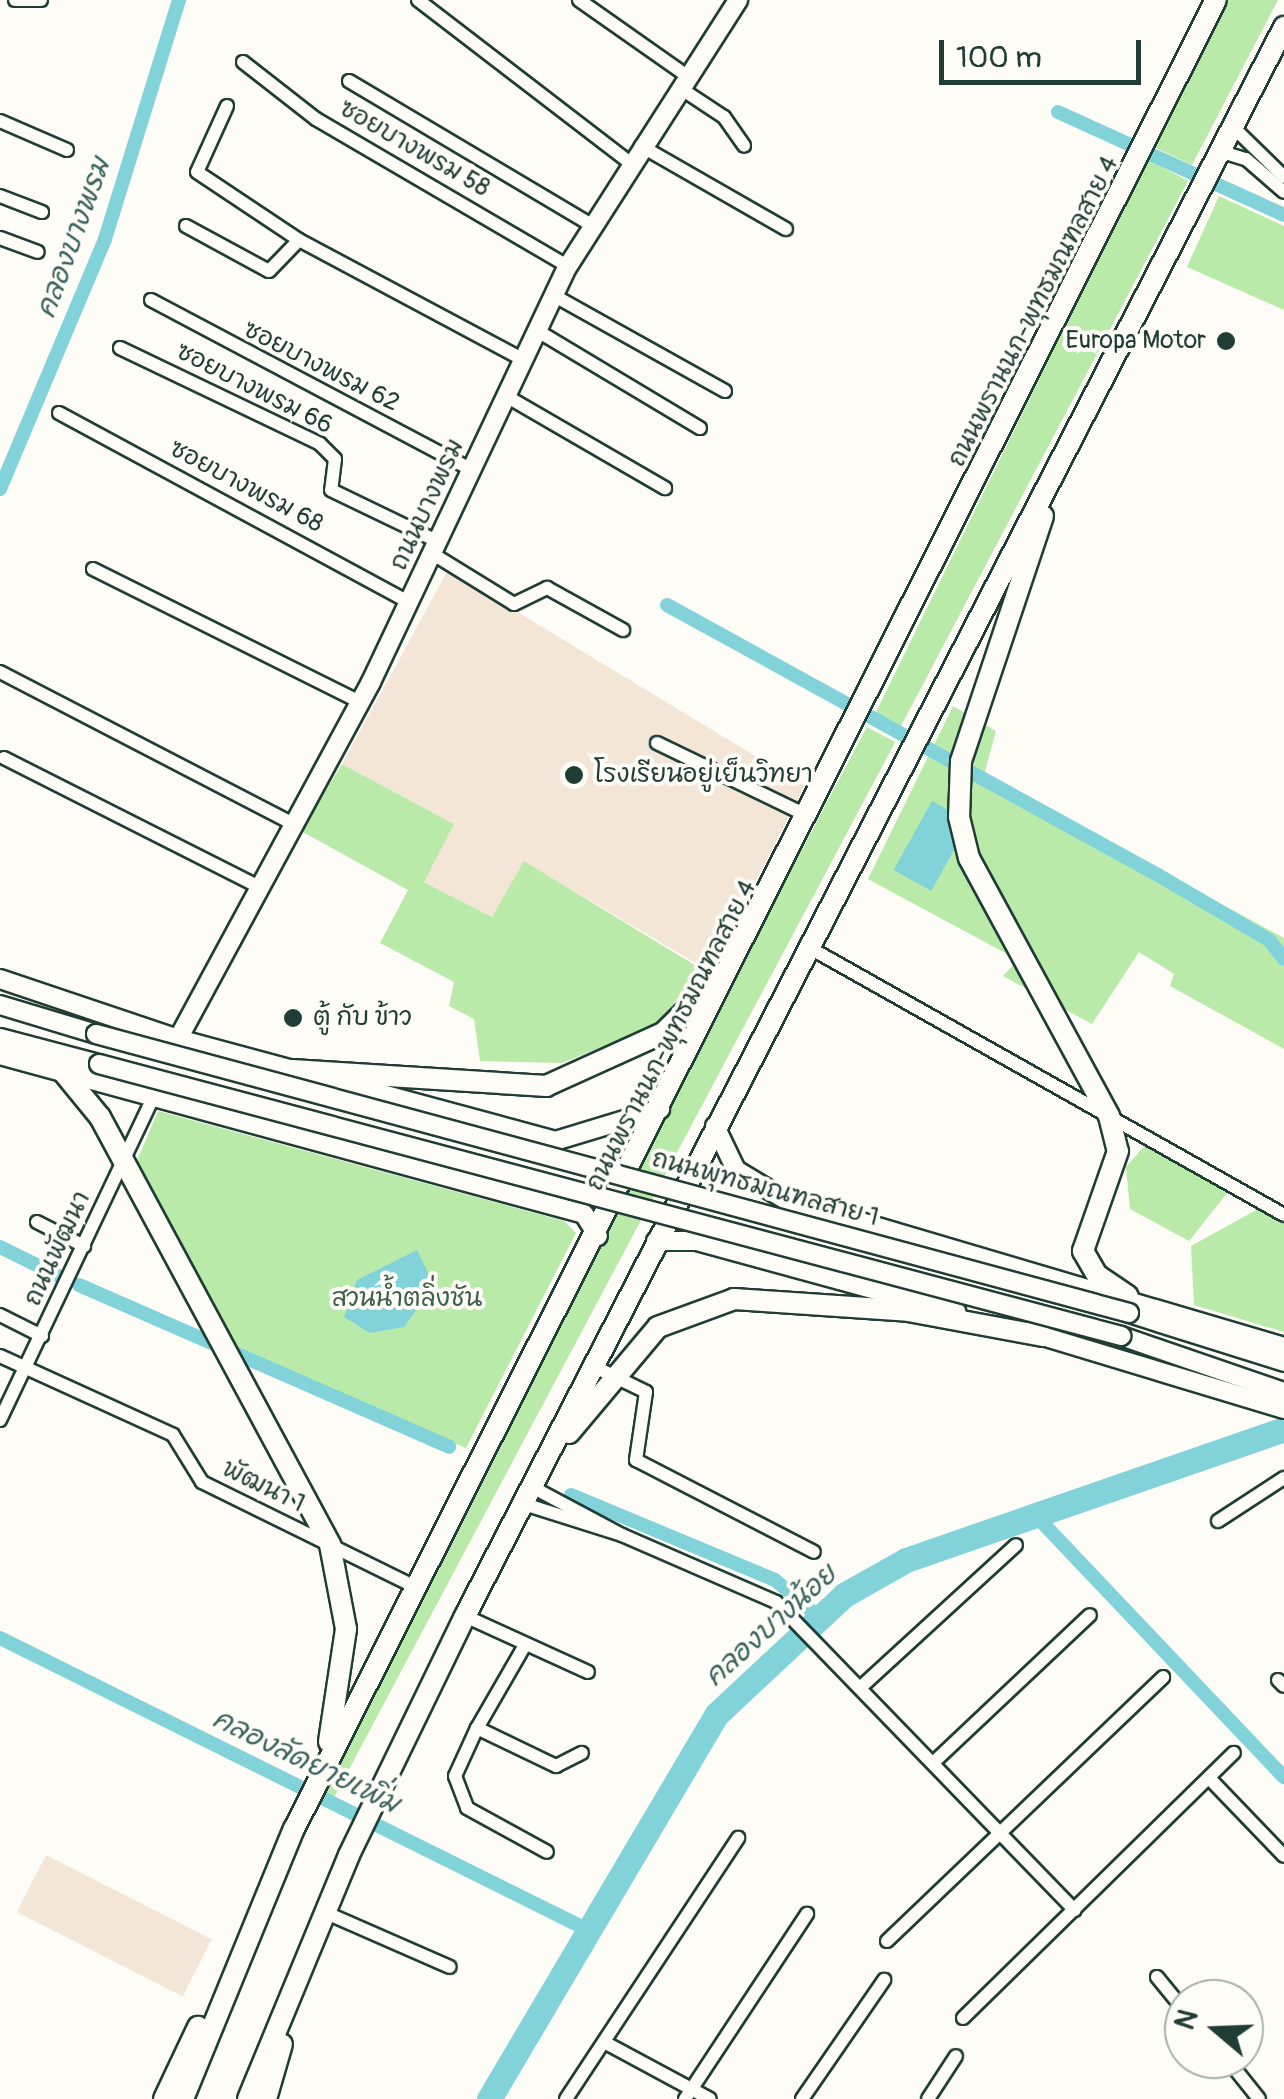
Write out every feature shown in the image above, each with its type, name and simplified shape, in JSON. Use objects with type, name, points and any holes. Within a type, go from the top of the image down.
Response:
[{"type":"main road","name":"ถนนบางพรม","points":[[178,1039],[410,603],[568,266],[635,154],[738,0]]},
{"type":"main road","name":"ถนนพรานนก-พุทธมณฑลสาย 4","points":[[182,2099],[294,1828],[666,1107],[1216,0]]},
{"type":"main road","points":[[248,2099],[349,1854],[465,1616],[1284,27]]},
{"type":"main road","points":[[1066,450],[959,771],[969,858],[1109,1116],[1118,1151],[1084,1251],[1097,1275],[1129,1304]]},
{"type":"main road","points":[[292,1070],[546,1086],[663,1033],[743,952]]},
{"type":"main road","points":[[0,979],[39,998]]},
{"type":"main road","points":[[0,992],[39,998],[556,1140],[666,1107]]},
{"type":"main road","name":"ถนนพุทธมณฑลสาย 1","points":[[0,1005],[96,1034],[1129,1304],[1280,1356]]},
{"type":"main road","points":[[1,1052],[584,1214],[598,1236]]},
{"type":"main road","name":"ถนนพุทธมณฑลสาย 1","points":[[1,1052],[99,1064],[1121,1336],[1284,1392]]},
{"type":"main road","points":[[62,1072],[84,1089],[199,1310],[330,1545],[346,1629],[322,1774]]},
{"type":"main road","points":[[444,1174],[477,1164],[485,1147],[471,1116]]},
{"type":"main road","points":[[715,1126],[736,1170],[758,1188],[1129,1304]]},
{"type":"main road","points":[[818,1274],[809,1252],[816,1231],[846,1218]]},
{"type":"main road","points":[[656,1241],[698,1241],[1179,1374],[1284,1409]]},
{"type":"main road","points":[[543,1465],[658,1326],[686,1310],[768,1295],[1042,1336]]},
{"type":"main road","points":[[164,2099],[242,1946]]},
{"type":"main road","points":[[266,2099],[304,1960]]},
{"type":"street","points":[[16,0],[42,0]]},
{"type":"street","points":[[418,0],[635,154],[786,229]]},
{"type":"street","points":[[579,0],[724,116],[744,146]]},
{"type":"street","name":"ซอยบางพรม 58","points":[[243,62],[316,118],[568,266]]},
{"type":"street","points":[[349,82],[592,225]]},
{"type":"street","points":[[227,106],[197,172],[299,240],[522,359]]},
{"type":"street","points":[[0,120],[66,150]]},
{"type":"street","points":[[1232,126],[1284,177]]},
{"type":"street","points":[[1220,151],[1246,159],[1284,192]]},
{"type":"street","points":[[0,196],[42,212]]},
{"type":"street","points":[[186,226],[269,271],[299,240]]},
{"type":"street","points":[[0,238],[38,252]]},
{"type":"street","points":[[554,295],[725,391]]},
{"type":"street","name":"ซอยบางพรม 62","points":[[151,300],[472,470]]},
{"type":"street","points":[[536,330],[700,428]]},
{"type":"street","name":"ซอยบางพรม 66","points":[[120,348],[320,444],[335,458],[331,490],[438,544]]},
{"type":"street","points":[[506,396],[665,488]]},
{"type":"street","name":"ซอยบางพรม 68","points":[[59,413],[410,603]]},
{"type":"street","points":[[344,487],[438,544],[514,604],[548,588],[623,630]]},
{"type":"street","points":[[93,569],[360,702]]},
{"type":"street","points":[[0,672],[291,823]]},
{"type":"street","points":[[658,744],[810,817]]},
{"type":"street","points":[[4,758],[257,886]]},
{"type":"street","points":[[810,948],[1284,1215]]},
{"type":"street","name":"ถนนพัฒนา","points":[[0,1420],[154,1096]]},
{"type":"street","points":[[36,1222],[84,1246]]},
{"type":"street","points":[[0,1315],[42,1336]]},
{"type":"street","name":"พัฒนา 1","points":[[0,1356],[173,1436],[202,1482],[418,1588]]},
{"type":"street","points":[[593,1366],[646,1392],[632,1456],[814,1552]]},
{"type":"street","points":[[1218,1521],[1284,1478]]},
{"type":"street","points":[[528,1495],[776,1602],[1074,1910]]},
{"type":"street","points":[[861,1687],[1016,1545]]},
{"type":"street","points":[[934,1762],[1090,1615]]},
{"type":"street","points":[[465,1616],[588,1672]]},
{"type":"street","points":[[525,1645],[477,1728],[455,1776],[467,1808],[547,1852]]},
{"type":"street","points":[[887,1941],[1163,1678]]},
{"type":"street","points":[[477,1728],[556,1766],[582,1753]]},
{"type":"street","points":[[963,2018],[1234,1753]]},
{"type":"street","points":[[1210,1778],[1284,1856]]},
{"type":"street","points":[[566,2099],[738,1838]]},
{"type":"street","points":[[324,1912],[450,1967]]},
{"type":"street","points":[[687,2097],[807,1914]]},
{"type":"street","points":[[1157,1977],[1164,1986]]},
{"type":"street","points":[[802,2099],[884,1980]]},
{"type":"street","points":[[604,2042],[687,2097],[710,2099]]},
{"type":"street","points":[[928,2099],[956,2056]]},
{"type":"street","points":[[1243,2079],[1259,2099]]},
{"type":"shaded area","name":"โรงเรียนอยู่เย็นวิทยา","points":[[448,570],[805,786],[709,971],[525,862],[492,917],[423,881],[454,824],[342,764]]},
{"type":"shaded area","points":[[46,1855],[212,1939],[183,1996],[17,1912]]},
{"type":"green space","points":[[1228,0],[1278,0],[1192,165],[1154,147]]},
{"type":"green space","points":[[1147,159],[1188,181],[900,728],[875,714]]},
{"type":"green space","points":[[1219,196],[1284,226],[1284,310],[1187,267]]},
{"type":"green space","points":[[953,706],[996,731],[984,775],[1284,938],[1284,1049],[1170,986],[1174,974],[1139,952],[1092,1024],[1003,976],[1018,960],[868,879]]},
{"type":"green space","points":[[867,727],[895,742],[334,1797],[306,1782]]},
{"type":"green space","points":[[342,764],[454,824],[424,882],[492,917],[524,861],[711,975],[692,1011],[562,1063],[480,1061],[474,1019],[449,1006],[454,982],[380,943],[408,890],[301,831]]},
{"type":"green space","name":"สวนน้ำตลิ่งชัน","points":[[158,1111],[564,1221],[576,1233],[466,1448],[216,1344],[131,1175]]},
{"type":"green space","points":[[1147,1143],[1228,1192],[1189,1241],[1130,1209],[1126,1167]]},
{"type":"green space","points":[[1258,1209],[1284,1224],[1284,1332],[1194,1305],[1191,1246]]},
{"type":"water","points":[[932,801],[970,822],[931,891],[894,870]]},
{"type":"water","points":[[417,1250],[434,1285],[404,1327],[370,1333],[344,1317],[357,1280]]},
{"type":"waterway","name":"คลองบางพรม","points":[[0,489],[105,239],[179,0]]},
{"type":"waterway","points":[[1058,112],[1284,215]]},
{"type":"waterway","points":[[667,605],[1158,875],[1269,940],[1284,959]]},
{"type":"waterway","points":[[0,1247],[57,1275]]},
{"type":"waterway","points":[[79,1285],[449,1447]]},
{"type":"waterway","name":"คลองบางน้อย","points":[[489,2099],[717,1714],[844,1595],[906,1560],[1284,1429]]},
{"type":"waterway","points":[[571,1495],[775,1580],[820,1618]]},
{"type":"waterway","points":[[1037,1517],[1284,1777]]},
{"type":"waterway","name":"คลองลัดยายเพิ่ม","points":[[0,1638],[590,1931]]},
{"type":"place","name":"Europa Motor","points":[[1226,341]]},
{"type":"place","name":"โรงเรียนอยู่เย็นวิทยา","points":[[574,775]]},
{"type":"place","name":"ตู้ กับ ข้าว","points":[[293,1018]]}]
